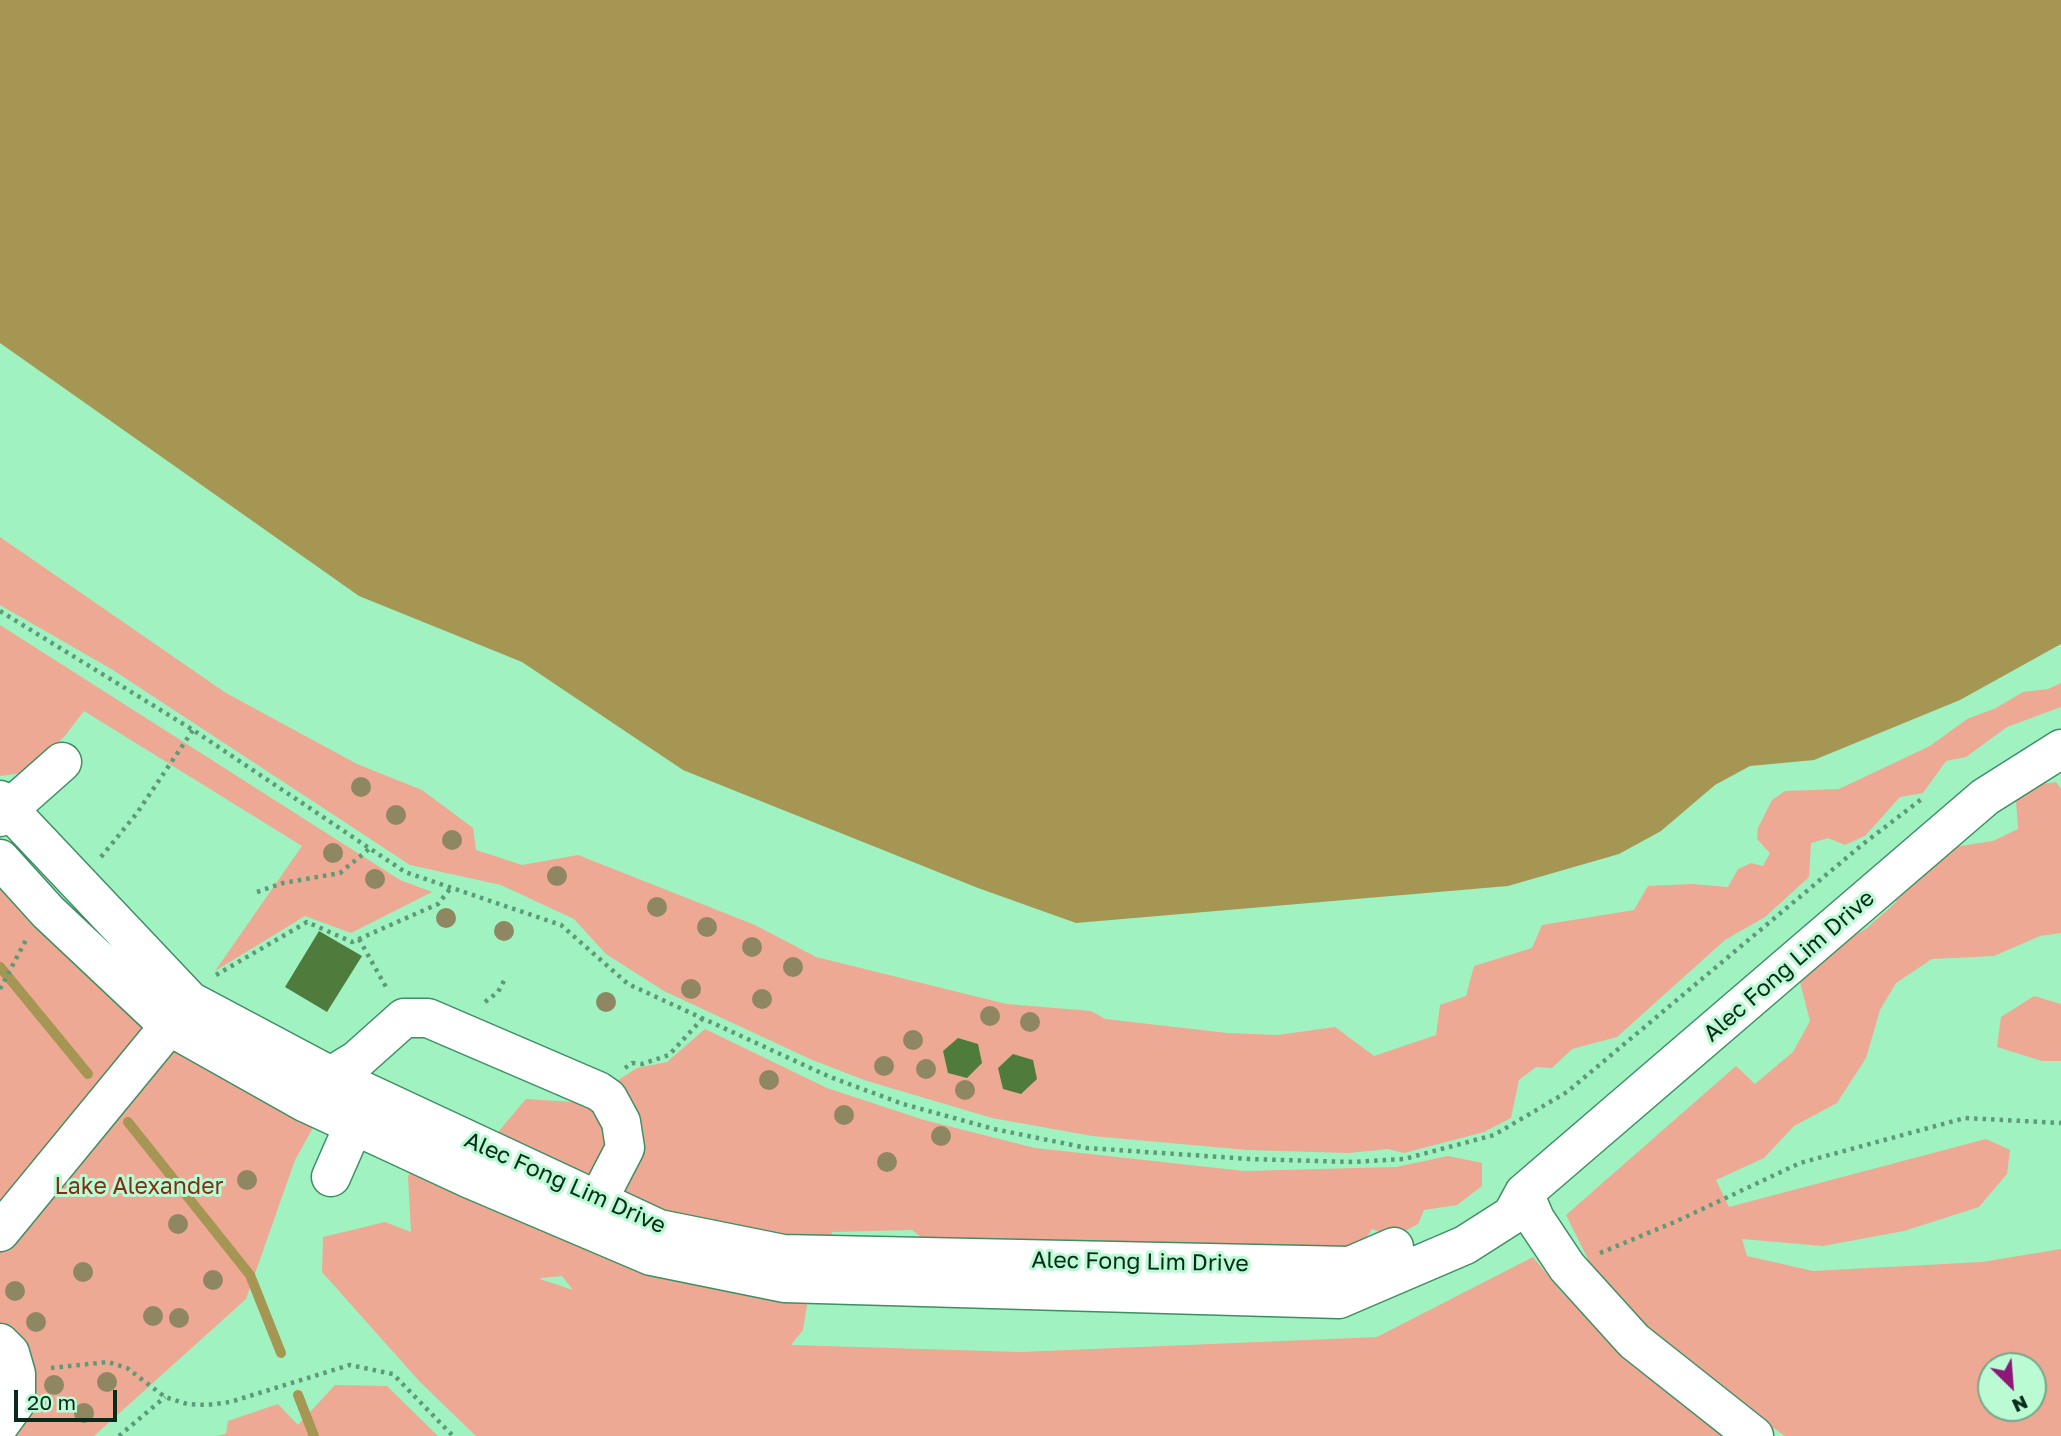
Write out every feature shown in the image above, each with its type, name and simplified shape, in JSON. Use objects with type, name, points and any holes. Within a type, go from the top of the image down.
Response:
[{"type":"street","name":"Alec Fong Lim Drive","points":[[0,859],[48,912],[190,1001],[331,1076],[360,1109],[470,1179],[651,1256],[784,1283],[1339,1298],[1465,1245],[1512,1215],[1524,1193],[1984,797],[2061,749]]},
{"type":"street","points":[[3,809],[62,762]]},
{"type":"street","name":"Alec Fong Lim Drive","points":[[3,809],[190,1001],[304,1102],[360,1109],[598,1200],[659,1229],[783,1254],[1350,1266],[1452,1222],[1502,1196],[1524,1193]]},
{"type":"street","points":[[0,1232],[190,1001]]},
{"type":"street","points":[[331,1076],[357,1060],[404,1018],[428,1018],[597,1091],[608,1098],[621,1122],[625,1148],[598,1200]]},
{"type":"street","points":[[331,1177],[360,1109]]},
{"type":"street","points":[[1524,1193],[1535,1219],[1567,1267],[1634,1341],[1754,1436]]},
{"type":"street","points":[[0,1424],[16,1402],[8,1358]]},
{"type":"path","points":[[0,611],[192,730],[405,872],[561,925],[628,984],[830,1077],[903,1104],[994,1129],[1101,1149],[1250,1159],[1404,1159],[1494,1135],[1567,1092],[1863,844],[1929,794]]},
{"type":"path","points":[[98,862],[137,813],[192,730]]},
{"type":"path","points":[[257,892],[282,883],[340,873],[369,849]]},
{"type":"path","points":[[190,1001],[307,922],[352,942],[439,904],[450,889]]},
{"type":"path","points":[[0,989],[29,936]]},
{"type":"path","points":[[359,939],[404,1018]]},
{"type":"path","points":[[597,1091],[632,1063],[642,1064],[669,1055],[703,1018]]},
{"type":"path","points":[[1567,1267],[1677,1221],[1800,1163],[1965,1118],[2061,1123]]},
{"type":"path","points":[[8,1358],[108,1362],[127,1368],[165,1397],[187,1404],[230,1402],[351,1365],[393,1374],[453,1436]]},
{"type":"path","points":[[119,1436],[165,1397]]},
{"type":"path","points":[[129,1436],[130,1426]]},
{"type":"green space","points":[[0,537],[226,693],[357,764],[422,790],[473,828],[476,850],[522,865],[578,855],[755,925],[816,957],[1007,1004],[1091,1011],[1105,1019],[1227,1033],[1278,1035],[1335,1027],[1374,1056],[1436,1035],[1440,1005],[1466,996],[1474,966],[1532,948],[1542,925],[1634,910],[1648,886],[1692,884],[1728,887],[1738,869],[1751,863],[1763,866],[1770,853],[1757,839],[1758,828],[1772,800],[1785,791],[1839,789],[1930,746],[1967,719],[1996,708],[2023,692],[2048,689],[2061,683],[2061,707],[2007,727],[1966,757],[1946,761],[1923,793],[1900,797],[1865,836],[1845,845],[1828,838],[1811,843],[1809,877],[1765,917],[1725,940],[1617,1037],[1572,1049],[1552,1068],[1536,1067],[1519,1080],[1511,1118],[1484,1132],[1404,1153],[1388,1149],[1349,1153],[1247,1150],[1092,1136],[992,1118],[864,1080],[810,1059],[664,991],[606,954],[574,919],[501,885],[410,865],[113,670],[0,605]]},
{"type":"green space","points":[[0,625],[400,880],[432,892],[351,933],[305,916],[215,971],[302,846],[84,711],[64,737],[23,773],[0,776]]},
{"type":"green space","points":[[2056,782],[2061,789],[2061,933],[2040,936],[1994,956],[1932,959],[1896,983],[1880,1010],[1866,1058],[1837,1103],[1794,1126],[1764,1158],[1716,1180],[1729,1207],[1986,1139],[2010,1150],[2007,1174],[1979,1207],[1904,1231],[1823,1246],[1742,1239],[1747,1256],[1813,1271],[1982,1262],[2061,1249],[2061,1436],[1785,1436],[1692,1370],[1593,1279],[1592,1267],[1566,1215],[1736,1066],[1755,1084],[1793,1052],[1810,1021],[1800,982],[1828,952],[1867,928],[1895,903],[1921,859],[1954,847],[1993,841],[2018,829],[2016,800],[2036,785]]},
{"type":"green space","name":"Lake Alexander","points":[[0,878],[315,1124],[295,1160],[246,1299],[94,1436],[0,1436]]},
{"type":"green space","points":[[2034,996],[2061,1004],[2061,1061],[2042,1061],[1997,1047],[2001,1017]]},
{"type":"green space","points":[[705,1029],[827,1088],[924,1120],[1035,1148],[1244,1171],[1396,1167],[1448,1156],[1482,1163],[1482,1186],[1457,1205],[1424,1210],[1418,1224],[1394,1237],[1372,1229],[1358,1251],[941,1253],[912,1230],[832,1232],[825,1263],[809,1292],[803,1330],[791,1345],[1021,1352],[1377,1337],[1533,1257],[1563,1294],[1727,1436],[476,1436],[420,1382],[322,1272],[323,1237],[385,1222],[411,1232],[408,1176],[434,1145],[477,1157],[526,1099],[605,1104],[612,1084],[637,1068],[667,1062]],"holes":[[[562,1276],[573,1290],[540,1279]]]},
{"type":"green space","points":[[335,1385],[387,1386],[438,1436],[216,1436],[226,1434],[228,1421],[278,1404],[298,1425]]},
{"type":"shaded area","points":[[0,0],[2061,0],[2061,644],[1960,700],[1814,760],[1750,766],[1715,785],[1661,831],[1619,854],[1508,886],[1076,923],[978,888],[683,770],[522,662],[359,596],[0,343]]},
{"type":"building","points":[[319,931],[362,956],[327,1012],[285,987]]},
{"type":"building","points":[[958,1038],[978,1044],[982,1063],[967,1078],[948,1073],[943,1051]]},
{"type":"building","points":[[1013,1054],[1033,1060],[1037,1079],[1021,1094],[1003,1089],[998,1068]]},
{"type":"waterway","points":[[0,967],[88,1074]]},
{"type":"waterway","points":[[128,1122],[250,1275],[281,1353]]},
{"type":"waterway","points":[[298,1395],[314,1436]]}]
